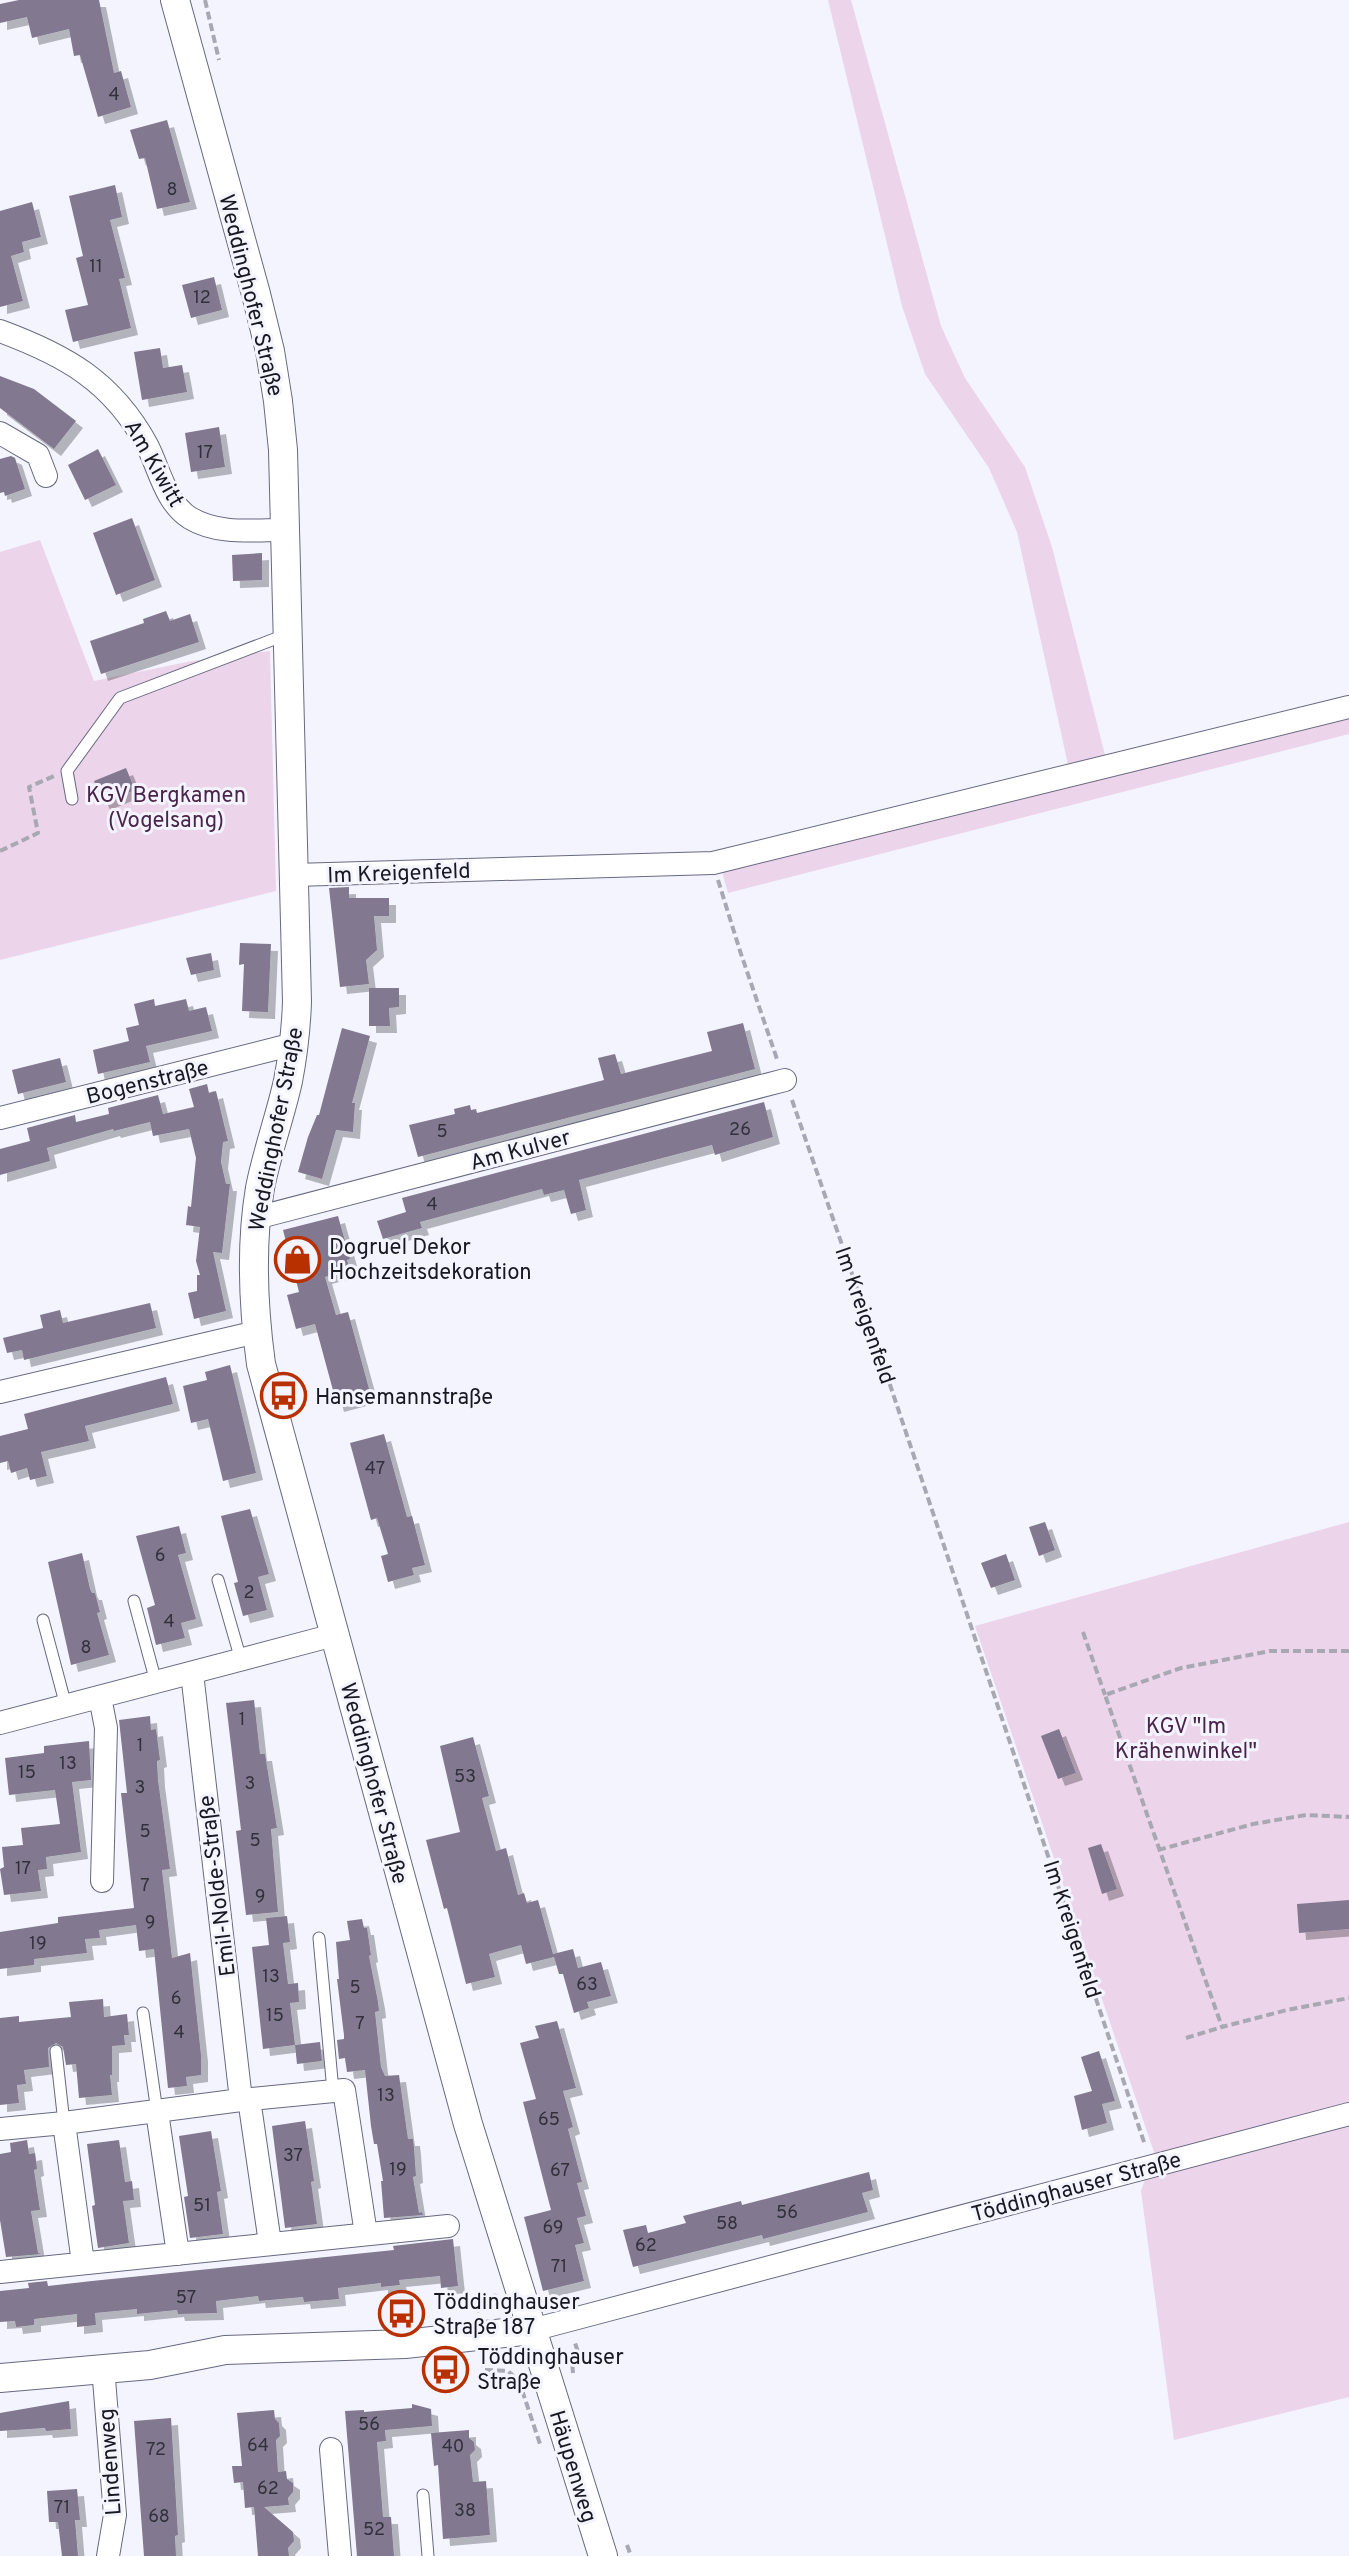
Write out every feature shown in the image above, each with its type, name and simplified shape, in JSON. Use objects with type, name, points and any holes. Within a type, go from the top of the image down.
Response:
[{"type":"street","name":"Weddinghofer Straße","points":[[175,0],[270,351],[283,450],[297,1002],[288,1082],[261,1184],[256,1218],[253,1271],[257,1332],[269,1398],[468,2124],[532,2330]]},
{"type":"street","name":"Am Kiwitt","points":[[0,331],[69,361],[112,396],[131,419],[167,491],[187,516],[201,524],[230,530],[286,530]]},
{"type":"street","points":[[0,433],[38,455],[46,476]]},
{"type":"street","points":[[713,863],[1349,707]]},
{"type":"street","name":"Im Kreigenfeld","points":[[294,875],[713,863]]},
{"type":"street","name":"Bogenstraße","points":[[0,1118],[294,1044]]},
{"type":"street","name":"Am Kulver","points":[[256,1218],[785,1080]]},
{"type":"street","points":[[0,1392],[257,1332]]},
{"type":"street","points":[[0,1723],[334,1635]]},
{"type":"street","name":"Emil-Nolde-Straße","points":[[192,1673],[245,2100],[270,2243]]},
{"type":"street","points":[[100,1697],[106,1728],[102,1881]]},
{"type":"street","points":[[0,2129],[344,2090],[366,2234]]},
{"type":"street","points":[[157,2112],[178,2254]]},
{"type":"street","name":"Töddinghauser Straße","points":[[0,2378],[150,2365],[204,2353],[246,2348],[342,2348],[532,2330],[1349,2114]]},
{"type":"street","points":[[64,2123],[83,2263]]},
{"type":"street","points":[[0,2272],[448,2226]]},
{"type":"street","name":"Häupenweg","points":[[532,2330],[603,2556]]},
{"type":"street","name":"Lindenweg","points":[[103,2367],[115,2515],[108,2556]]},
{"type":"street","points":[[331,2449],[340,2556]]},
{"type":"lane","points":[[72,799],[67,771],[120,698],[288,634]]},
{"type":"lane","points":[[218,1580],[241,1660]]},
{"type":"lane","points":[[134,1601],[156,1682]]},
{"type":"lane","points":[[43,1620],[66,1706]]},
{"type":"lane","points":[[319,1938],[333,2091]]},
{"type":"lane","points":[[143,2013],[157,2112]]},
{"type":"lane","points":[[56,2051],[64,2123]]},
{"type":"lane","points":[[423,2495],[428,2556]]},
{"type":"path","points":[[0,851],[38,833],[29,787],[67,771]]},
{"type":"path","name":"Im Kreigenfeld","points":[[713,863],[740,951],[889,1382],[1152,2166]]},
{"type":"path","points":[[1083,1632],[1222,2027]]},
{"type":"path","points":[[1105,1695],[1181,1668],[1270,1651],[1349,1651]]},
{"type":"path","points":[[1158,1850],[1253,1824],[1306,1815],[1349,1817]]},
{"type":"path","points":[[1186,2038],[1287,2010],[1349,1998]]},
{"type":"path","points":[[498,2290],[493,2303],[477,2310],[484,2370],[508,2371],[519,2381],[542,2451]]},
{"type":"path","points":[[569,2320],[578,2352],[572,2360],[573,2376]]},
{"type":"green space","points":[[828,0],[851,0],[941,326],[965,378],[1025,467],[1052,547],[1105,755],[1069,769],[1017,532],[989,468],[925,374],[902,306]]},
{"type":"green space","name":"KGV Bergkamen (Vogelsang)","points":[[40,540],[94,681],[192,661],[270,651],[276,891],[0,960],[0,552]]},
{"type":"green space","points":[[1349,713],[1349,734],[728,893],[721,868]]},
{"type":"green space","name":"KGV \"Im Krähenwinkel\"","points":[[1349,1522],[1349,2397],[1174,2440],[1141,2191],[1154,2152],[975,1626]]},
{"type":"building","points":[[19,0],[99,0],[114,73],[121,71],[131,107],[98,117],[80,55],[74,56],[69,29],[32,38],[27,17],[0,23],[0,4]]},
{"type":"building","points":[[167,120],[190,202],[157,209],[145,158],[139,159],[130,130]]},
{"type":"building","points":[[115,185],[122,217],[110,220],[125,278],[119,279],[131,328],[73,342],[65,310],[88,305],[76,258],[83,256],[69,196]]},
{"type":"building","points":[[32,202],[41,237],[22,242],[24,252],[11,256],[23,301],[0,307],[0,211]]},
{"type":"building","points":[[214,277],[222,310],[191,318],[182,285]]},
{"type":"building","points":[[160,348],[163,368],[182,365],[187,392],[142,400],[134,352]]},
{"type":"building","points":[[0,376],[34,389],[76,421],[54,449],[0,408]]},
{"type":"building","points":[[219,427],[225,467],[191,472],[185,433]]},
{"type":"building","points":[[98,449],[116,485],[85,500],[68,465]]},
{"type":"building","points":[[15,458],[25,489],[5,496],[4,492],[0,493],[0,459]]},
{"type":"building","points":[[132,518],[155,580],[116,595],[93,533]]},
{"type":"building","points":[[262,553],[262,580],[233,581],[232,555]]},
{"type":"building","points":[[166,611],[170,621],[190,614],[199,642],[101,674],[90,641],[144,623],[143,619]]},
{"type":"building","points":[[126,768],[135,790],[103,803],[94,781]]},
{"type":"building","points":[[349,887],[349,898],[389,898],[389,916],[374,916],[377,950],[366,960],[369,984],[340,987],[329,888]]},
{"type":"building","points":[[240,943],[271,944],[268,1012],[242,1011],[244,964],[239,965]]},
{"type":"building","points":[[211,953],[214,970],[191,975],[186,958]]},
{"type":"building","points":[[369,988],[399,988],[399,1007],[389,1008],[390,1026],[369,1026]]},
{"type":"building","points":[[154,999],[155,1006],[186,999],[189,1011],[206,1007],[212,1031],[146,1046],[150,1062],[98,1074],[93,1050],[129,1041],[126,1028],[139,1025],[134,1004]]},
{"type":"building","points":[[743,1023],[755,1069],[418,1157],[409,1125],[455,1114],[454,1109],[470,1105],[471,1110],[476,1109],[477,1113],[604,1080],[598,1058],[615,1054],[621,1074],[712,1051],[707,1032]]},
{"type":"building","points":[[342,1028],[370,1036],[352,1103],[355,1103],[353,1132],[336,1130],[322,1179],[298,1172],[308,1137],[319,1115]]},
{"type":"building","points":[[60,1058],[66,1082],[18,1094],[12,1070]]},
{"type":"building","points":[[207,1084],[209,1093],[216,1091],[228,1141],[223,1142],[221,1162],[226,1184],[230,1184],[222,1253],[213,1252],[226,1311],[194,1319],[188,1293],[197,1291],[197,1275],[200,1275],[196,1261],[200,1227],[186,1225],[196,1158],[189,1129],[153,1136],[150,1122],[113,1129],[47,1148],[50,1161],[0,1175],[0,1149],[30,1141],[27,1128],[75,1115],[76,1122],[109,1114],[108,1108],[158,1095],[163,1114],[194,1107],[189,1089]]},
{"type":"building","points":[[764,1102],[773,1137],[715,1155],[712,1145],[579,1180],[586,1210],[571,1214],[564,1190],[544,1195],[542,1189],[420,1222],[422,1228],[383,1239],[377,1221],[406,1212],[402,1198]]},
{"type":"building","points":[[338,1216],[350,1270],[325,1277],[336,1315],[348,1312],[371,1396],[337,1405],[315,1324],[296,1329],[287,1295],[299,1292],[283,1230]]},
{"type":"building","points":[[150,1303],[156,1328],[24,1360],[22,1350],[7,1353],[3,1338],[43,1328],[40,1315],[60,1310],[63,1323]]},
{"type":"building","points":[[230,1365],[256,1473],[223,1481],[208,1419],[191,1423],[183,1386],[207,1380],[205,1372]]},
{"type":"building","points":[[166,1377],[173,1404],[85,1426],[89,1441],[41,1452],[47,1476],[30,1480],[27,1468],[11,1473],[8,1461],[0,1463],[0,1436],[28,1429],[24,1414]]},
{"type":"building","points":[[384,1434],[407,1517],[412,1516],[425,1565],[412,1568],[414,1575],[388,1582],[381,1556],[388,1554],[377,1518],[371,1520],[350,1443]]},
{"type":"building","points":[[250,1509],[269,1574],[258,1577],[267,1610],[243,1616],[234,1583],[238,1582],[221,1516]]},
{"type":"building","points":[[1045,1522],[1055,1550],[1039,1556],[1029,1527]]},
{"type":"building","points":[[179,1526],[186,1553],[178,1555],[196,1619],[181,1623],[185,1638],[156,1645],[147,1608],[155,1605],[136,1536]]},
{"type":"building","points":[[82,1553],[109,1655],[71,1665],[48,1562]]},
{"type":"building","points":[[1006,1554],[1015,1580],[991,1588],[981,1563]]},
{"type":"building","points":[[254,1700],[260,1754],[265,1754],[277,1828],[271,1829],[278,1912],[246,1915],[236,1831],[241,1830],[226,1703]]},
{"type":"building","points":[[150,1716],[151,1730],[156,1729],[160,1760],[157,1761],[158,1780],[170,1869],[162,1870],[172,1958],[190,1953],[201,2055],[201,2075],[186,2077],[187,2086],[168,2088],[154,1949],[139,1951],[136,1925],[99,1930],[100,1938],[85,1939],[87,1953],[34,1959],[34,1965],[0,1969],[0,1932],[58,1923],[58,1917],[134,1908],[121,1793],[127,1793],[119,1720]]},
{"type":"building","points":[[1059,1729],[1076,1773],[1058,1779],[1041,1736]]},
{"type":"building","points":[[473,1737],[489,1796],[482,1798],[496,1851],[506,1848],[518,1895],[524,1893],[527,1903],[538,1900],[553,1954],[573,1949],[578,1968],[601,1962],[611,1996],[587,2002],[589,2008],[574,2013],[563,1974],[559,1974],[554,1957],[526,1964],[521,1945],[489,1954],[495,1977],[466,1984],[426,1840],[460,1832],[440,1746]]},
{"type":"building","points":[[89,1741],[91,1780],[72,1782],[81,1852],[46,1857],[47,1869],[38,1870],[41,1891],[4,1895],[0,1869],[4,1867],[2,1847],[23,1845],[21,1828],[60,1824],[55,1790],[9,1795],[5,1758],[44,1753],[44,1746]]},
{"type":"building","points":[[1101,1844],[1117,1889],[1102,1894],[1088,1848]]},
{"type":"building","points":[[1349,1900],[1349,1929],[1299,1933],[1297,1904]]},
{"type":"building","points":[[287,1916],[290,1942],[283,1943],[288,1984],[298,1983],[299,2002],[290,2003],[295,2045],[263,2049],[252,1947],[269,1945],[266,1918]]},
{"type":"building","points":[[362,1919],[364,1928],[367,1928],[378,2002],[379,2011],[375,2012],[381,2067],[385,2076],[399,2075],[408,2139],[413,2139],[416,2176],[413,2177],[419,2213],[423,2215],[384,2218],[383,2181],[371,2126],[365,2070],[347,2072],[345,2058],[339,2059],[337,2040],[344,2039],[344,2035],[336,1942],[350,1940],[347,1921]]},
{"type":"building","points":[[103,1999],[104,2017],[127,2014],[129,2035],[124,2035],[125,2045],[112,2046],[112,2095],[79,2098],[76,2064],[66,2065],[63,2047],[56,2043],[48,2048],[49,2067],[24,2070],[26,2084],[17,2085],[19,2103],[0,2105],[0,2018],[19,2016],[19,2022],[71,2017],[69,2002]]},
{"type":"building","points":[[557,2021],[576,2088],[563,2091],[573,2127],[568,2129],[582,2182],[577,2183],[586,2216],[577,2218],[584,2243],[575,2245],[584,2281],[543,2291],[524,2217],[551,2210],[523,2102],[536,2099],[520,2043],[539,2038],[535,2026]]},
{"type":"building","points":[[320,2042],[322,2061],[297,2064],[295,2045]]},
{"type":"building","points":[[1099,2051],[1115,2101],[1102,2104],[1107,2123],[1082,2130],[1074,2096],[1092,2091],[1081,2057]]},
{"type":"building","points":[[305,2121],[317,2224],[285,2228],[272,2126]]},
{"type":"building","points":[[211,2131],[221,2191],[217,2192],[223,2234],[190,2238],[184,2197],[188,2196],[179,2136]]},
{"type":"building","points":[[27,2140],[29,2154],[35,2153],[37,2169],[34,2170],[40,2210],[31,2211],[38,2253],[42,2254],[6,2257],[0,2220],[0,2154],[11,2152],[10,2143]]},
{"type":"building","points":[[119,2140],[125,2182],[132,2181],[134,2200],[123,2201],[129,2243],[98,2248],[87,2144]]},
{"type":"building","points":[[869,2172],[873,2190],[862,2193],[868,2212],[633,2267],[623,2230],[646,2225],[648,2233],[686,2223],[683,2216],[741,2201],[742,2205]]},
{"type":"building","points":[[453,2239],[458,2286],[441,2288],[440,2276],[399,2280],[400,2285],[381,2287],[381,2283],[338,2288],[339,2299],[304,2302],[303,2297],[259,2301],[258,2296],[216,2301],[217,2313],[178,2314],[177,2310],[137,2314],[137,2309],[95,2313],[96,2325],[77,2327],[77,2314],[34,2319],[34,2325],[16,2327],[15,2321],[0,2322],[0,2291],[29,2288],[28,2283],[47,2281],[48,2286],[394,2250],[393,2246]]},
{"type":"building","points":[[69,2401],[71,2429],[0,2431],[0,2413]]},
{"type":"building","points":[[412,2404],[431,2409],[432,2426],[385,2430],[386,2441],[377,2442],[383,2517],[391,2517],[394,2556],[357,2556],[345,2411],[412,2408]]},
{"type":"building","points":[[274,2410],[280,2436],[276,2440],[278,2472],[286,2471],[287,2479],[293,2483],[293,2492],[288,2498],[289,2505],[264,2507],[293,2532],[294,2541],[288,2548],[289,2556],[258,2556],[254,2507],[245,2508],[243,2482],[234,2483],[232,2466],[242,2466],[237,2413]]},
{"type":"building","points":[[171,2418],[178,2535],[175,2536],[176,2556],[144,2556],[134,2421]]},
{"type":"building","points":[[469,2430],[475,2450],[470,2455],[473,2482],[486,2481],[490,2535],[443,2539],[438,2465],[434,2466],[431,2433]]},
{"type":"building","points":[[77,2489],[80,2520],[75,2520],[78,2556],[62,2556],[58,2522],[49,2522],[47,2491]]},
{"type":"place","name":"Dogruel Dekor Hochzeitsdekoration","points":[[298,1259]]},
{"type":"place","name":"Hansemannstraße","points":[[284,1396]]},
{"type":"place","name":"Töddinghauser Straße 187","points":[[402,2314]]},
{"type":"place","name":"Töddinghauser Straße","points":[[446,2369]]}]
